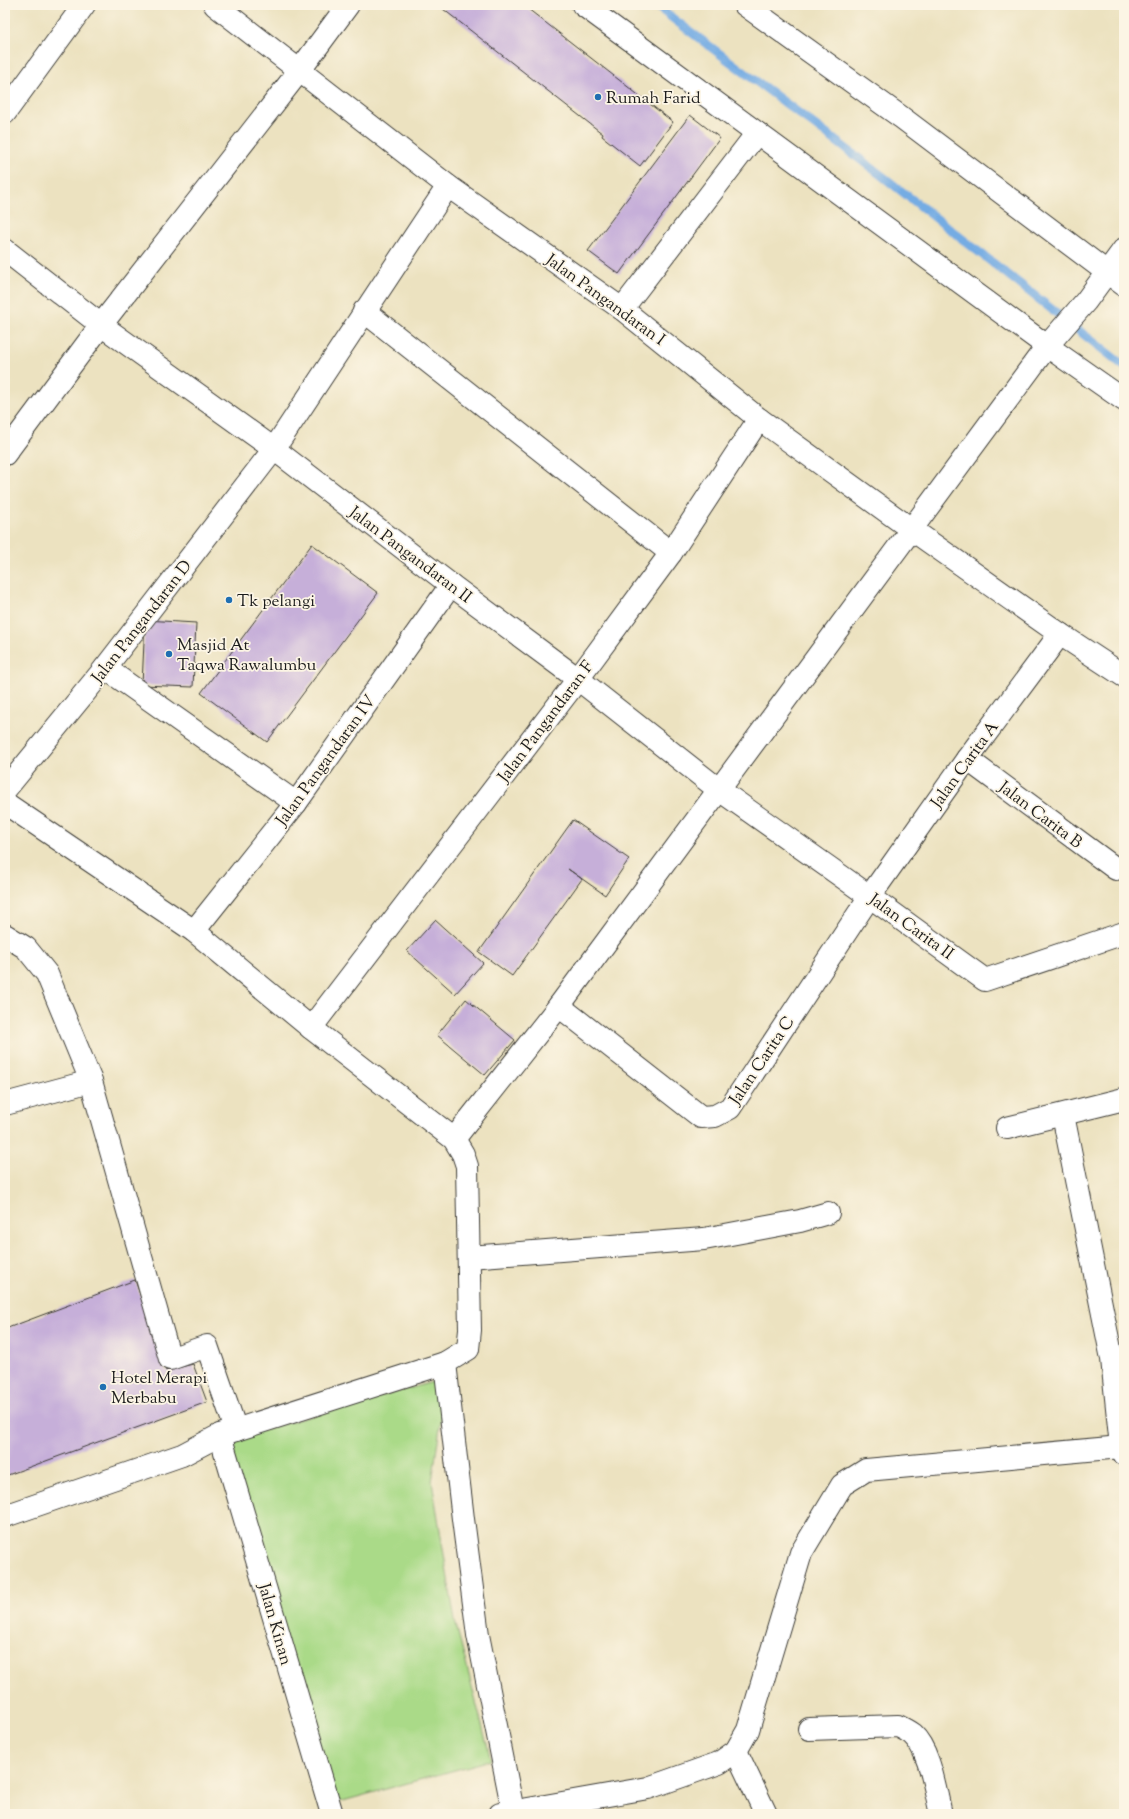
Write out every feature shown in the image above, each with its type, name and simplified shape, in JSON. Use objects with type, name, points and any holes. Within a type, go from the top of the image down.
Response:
[{"type":"street","points":[[5,113],[84,5]]},
{"type":"street","name":"Jalan Pangandaran I","points":[[215,5],[448,186],[622,309],[760,419],[911,529],[1060,634],[1124,676]]},
{"type":"street","points":[[5,454],[101,324],[300,70],[348,5]]},
{"type":"street","points":[[583,5],[1047,346],[1124,400]]},
{"type":"street","points":[[745,5],[901,117],[1116,279]]},
{"type":"street","points":[[622,309],[757,133]]},
{"type":"street","name":"Jalan Pangandaran D","points":[[5,790],[105,668],[274,449],[448,186]]},
{"type":"street","points":[[454,1138],[559,1006],[718,789],[1060,329],[1086,301],[1116,279],[1124,249]]},
{"type":"street","name":"Jalan Pangandaran II","points":[[5,250],[101,324],[274,449],[451,585],[578,679],[718,789]]},
{"type":"street","points":[[364,311],[671,553]]},
{"type":"street","name":"Jalan Pangandaran F","points":[[315,1022],[578,679],[671,553],[760,419]]},
{"type":"street","name":"Jalan Pangandaran IV","points":[[194,932],[296,803],[451,585]]},
{"type":"street","name":"Jalan Carita A","points":[[870,896],[967,759],[1060,634]]},
{"type":"street","points":[[105,668],[296,803]]},
{"type":"street","name":"Jalan Carita B","points":[[967,759],[1116,869]]},
{"type":"street","name":"Jalan Carita II","points":[[718,789],[986,980],[1124,933]]},
{"type":"street","points":[[5,803],[194,932],[315,1022],[454,1138],[463,1154],[467,1166],[470,1330],[468,1349],[445,1363],[228,1432],[182,1455],[5,1516]]},
{"type":"street","name":"Jalan Carita C","points":[[559,1006],[701,1117],[715,1116],[730,1108],[870,896]]},
{"type":"street","points":[[5,935],[26,948],[47,974],[91,1081],[5,1104]]},
{"type":"street","name":"Jalan Kinan","points":[[91,1081],[170,1359],[207,1346],[228,1432],[332,1814]]},
{"type":"street","points":[[1007,1128],[1124,1099]]},
{"type":"street","points":[[445,1363],[478,1636],[507,1812],[648,1788],[720,1763],[736,1751],[748,1730],[801,1553],[842,1485],[866,1470],[890,1466],[1123,1450],[1118,1358],[1063,1115]]},
{"type":"street","points":[[469,1257],[704,1239],[800,1221],[828,1213]]},
{"type":"street","points":[[809,1729],[898,1726],[911,1733],[919,1742],[929,1764],[941,1814]]},
{"type":"street","points":[[736,1751],[766,1814]]},
{"type":"green space","points":[[447,1378],[432,1482],[455,1621],[491,1760],[332,1804],[226,1440]]},
{"type":"building","points":[[446,5],[523,5],[673,122],[640,166],[602,136],[603,134],[443,9]]},
{"type":"building","points":[[690,115],[720,138],[619,274],[588,251]]},
{"type":"building","points":[[312,544],[378,593],[267,742],[201,693]]},
{"type":"building","name":"Masjid At Taqwa Rawalumbu","points":[[145,620],[196,623],[193,687],[142,685]]},
{"type":"building","points":[[573,820],[629,859],[605,895],[568,869],[582,879],[512,976],[479,952]]},
{"type":"building","points":[[435,920],[483,963],[455,994],[407,951]]},
{"type":"building","points":[[466,999],[515,1040],[485,1075],[437,1035]]},
{"type":"building","name":"Hotel Merapi Merbabu","points":[[135,1280],[166,1371],[193,1364],[207,1402],[5,1476],[5,1329]]},
{"type":"waterway","points":[[655,5],[881,175],[1124,366]]},
{"type":"place","name":"Rumah Farid","points":[[598,97]]},
{"type":"place","name":"Tk pelangi","points":[[229,600]]},
{"type":"place","name":"Masjid At Taqwa Rawalumbu","points":[[169,654]]},
{"type":"place","name":"Hotel Merapi Merbabu","points":[[103,1387]]}]
